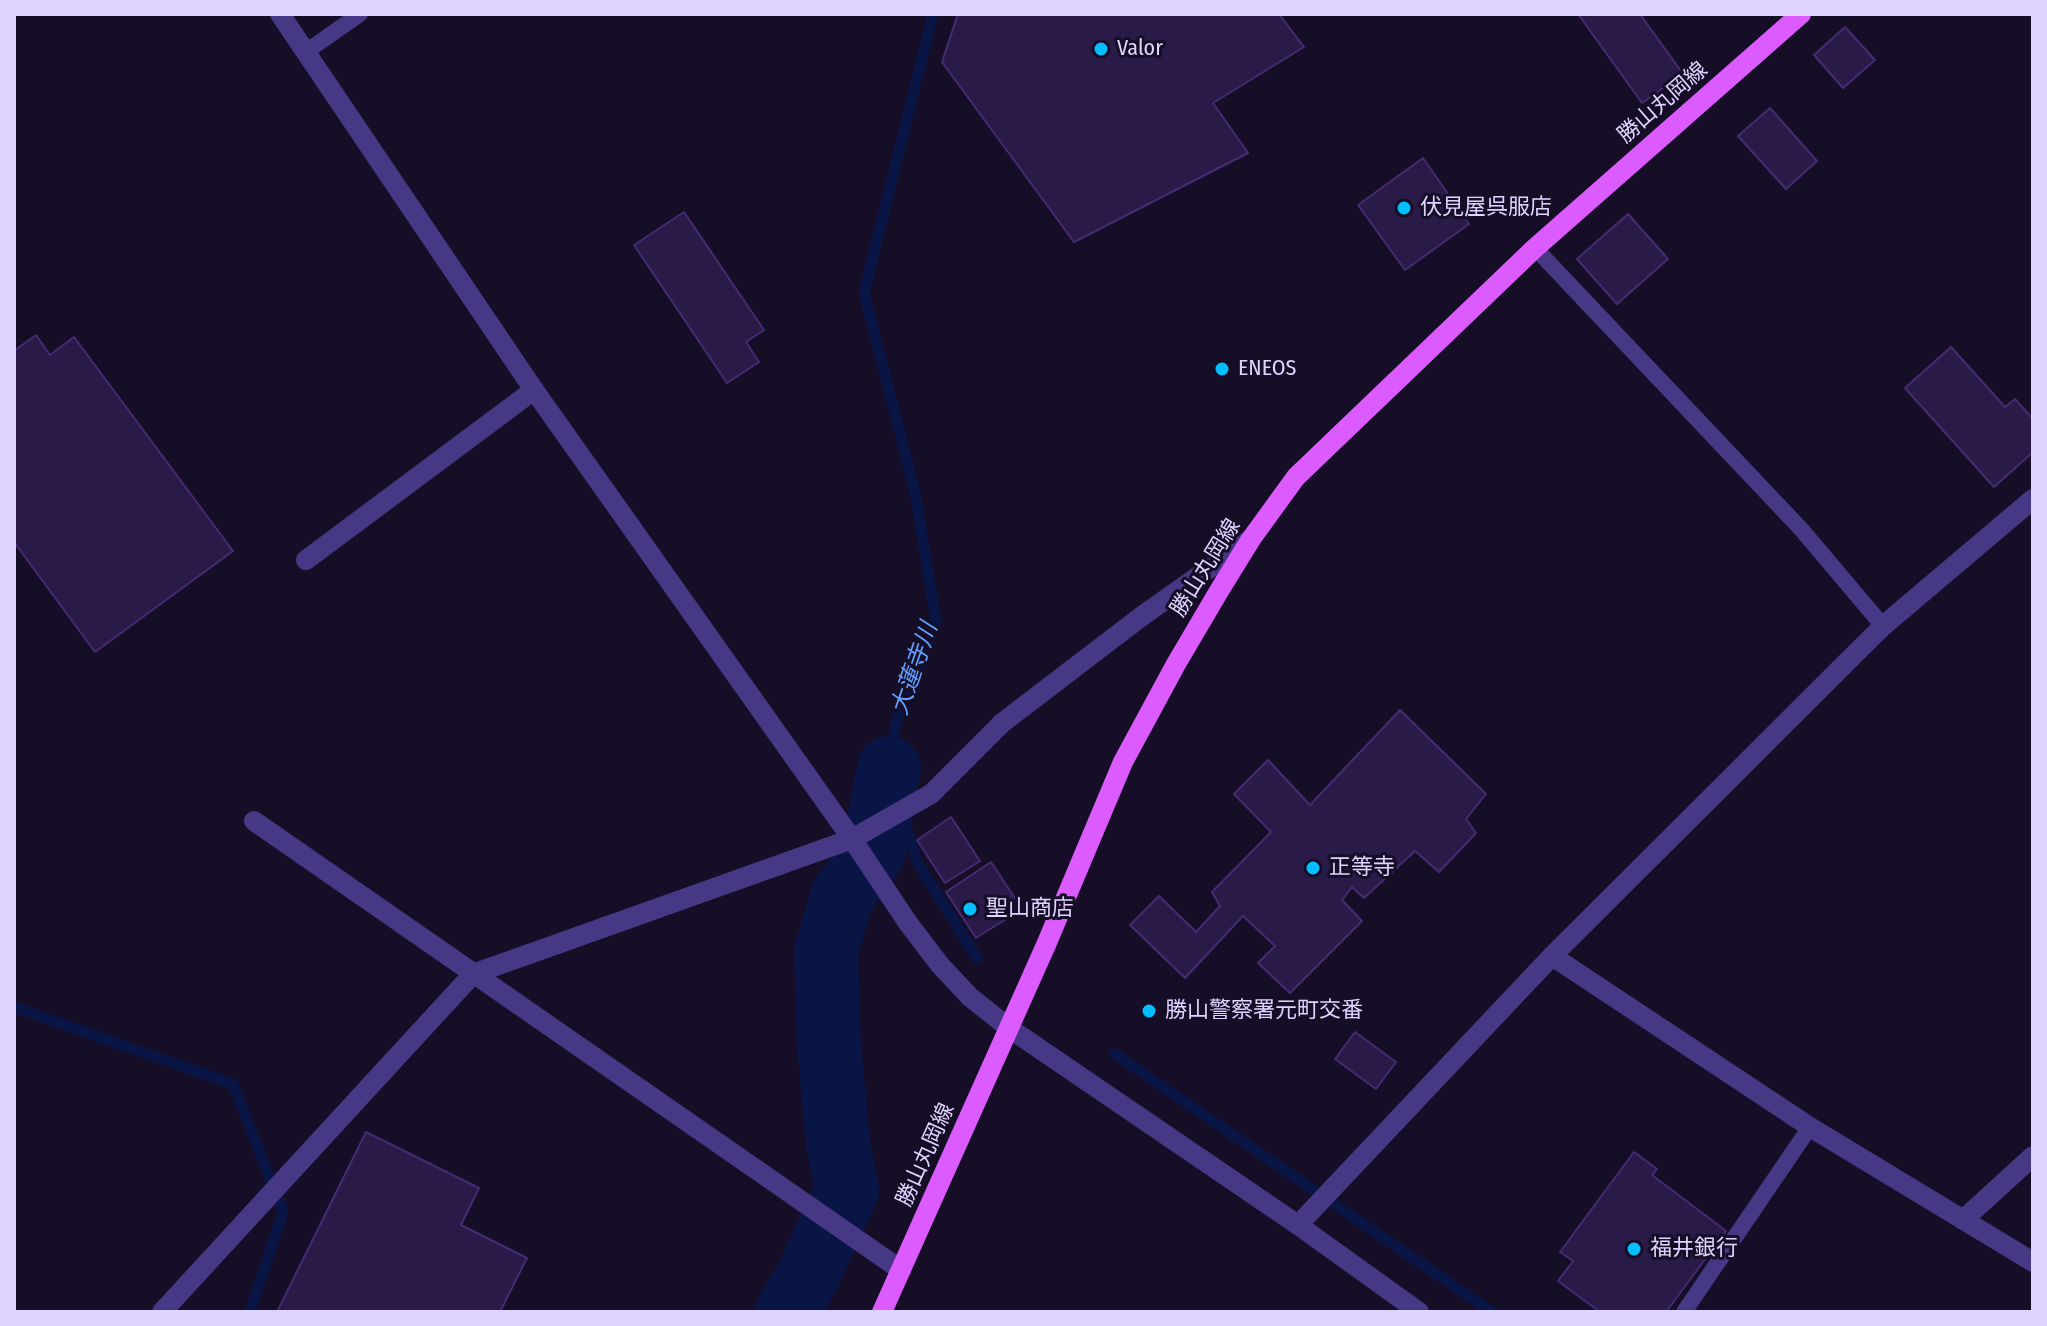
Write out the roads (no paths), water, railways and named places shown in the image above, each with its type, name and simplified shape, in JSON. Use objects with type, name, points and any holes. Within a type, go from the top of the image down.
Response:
[{"type":"main road","name":"勝山丸岡線","points":[[882,1312],[1123,762],[1176,664],[1251,539],[1296,477],[1535,248],[1789,18]]},
{"type":"street","points":[[280,14],[534,390],[940,965],[970,997],[1009,1028],[1298,1225],[1419,1312]]},
{"type":"street","points":[[306,560],[534,390]]},
{"type":"street","points":[[1298,1225],[1552,956],[1883,626],[2033,499]]},
{"type":"street","points":[[162,1312],[473,974],[852,839],[931,794],[1002,723],[1142,616],[1251,539]]},
{"type":"street","points":[[254,821],[901,1270]]},
{"type":"street","points":[[1552,956],[1810,1127],[2033,1262]]},
{"type":"street","points":[[1963,1220],[2033,1156]]},
{"type":"lane","points":[[307,51],[360,14]]},
{"type":"lane","points":[[1535,248],[1801,529],[1883,626]]},
{"type":"lane","points":[[1684,1312],[1810,1127]]},
{"type":"waterway","name":"大蓮寺川","points":[[933,14],[864,293],[915,492],[936,621],[896,723],[889,768],[917,862],[977,958]]},
{"type":"waterway","name":"大蓮寺川","points":[[787,1312],[807,1278],[847,1190],[838,1144],[829,1045],[826,952],[842,897],[873,853],[889,768]]},
{"type":"waterway","points":[[14,1007],[233,1084],[283,1212],[250,1312]]},
{"type":"waterway","points":[[1115,1054],[1492,1312]]},
{"type":"place","name":"Valor","points":[[1101,49]]},
{"type":"place","name":"伏見屋呉服店","points":[[1404,208]]},
{"type":"place","name":"ENEOS","points":[[1222,369]]},
{"type":"place","name":"正等寺","points":[[1313,868]]},
{"type":"place","name":"聖山商店","points":[[970,909]]},
{"type":"place","name":"勝山警察署元町交番","points":[[1149,1011]]},
{"type":"place","name":"福井銀行","points":[[1634,1249]]}]
